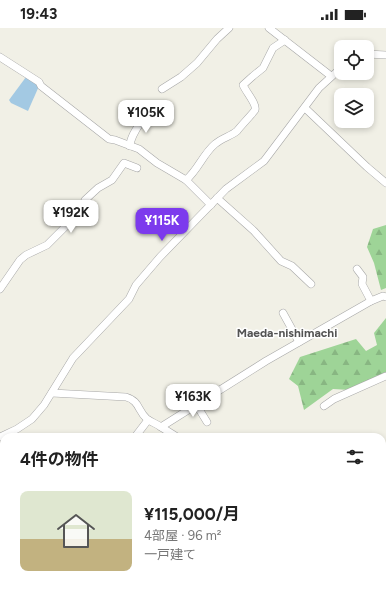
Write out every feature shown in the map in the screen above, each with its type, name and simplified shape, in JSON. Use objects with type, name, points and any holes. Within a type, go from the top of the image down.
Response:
[{"type":"street","points":[[162,89],[182,77],[229,28]]},
{"type":"street","points":[[269,28],[331,76]]},
{"type":"street","points":[[186,180],[197,169],[216,143],[237,130],[256,109],[243,85],[263,68],[273,48],[285,40]]},
{"type":"street","points":[[374,54],[386,55]]},
{"type":"street","points":[[0,58],[38,82],[103,136],[139,149],[158,163],[186,180],[211,205]]},
{"type":"street","points":[[8,433],[32,419],[44,405],[73,358],[129,299],[136,285],[160,257],[226,189],[264,161],[319,88],[334,74]]},
{"type":"street","points":[[305,108],[386,183]]},
{"type":"street","points":[[130,146],[131,138],[148,110],[158,115]]},
{"type":"street","points":[[0,289],[20,260],[26,255],[47,245],[80,212],[85,200],[98,188],[112,180],[124,163],[137,168]]},
{"type":"street","points":[[217,198],[254,231],[281,261],[292,266],[311,284]]},
{"type":"street","points":[[357,269],[363,277],[362,284],[371,301]]},
{"type":"street","points":[[161,426],[299,342],[371,301],[383,296],[386,297]]},
{"type":"street","points":[[283,313],[299,342]]},
{"type":"street","points":[[324,406],[334,399],[386,376]]},
{"type":"street","points":[[52,393],[131,398],[138,404],[142,414],[148,420],[171,433]]},
{"type":"street","points":[[196,404],[207,422]]},
{"type":"street","points":[[138,433],[148,420]]},
{"type":"green space","points":[[386,225],[386,288],[381,290],[374,263],[367,247],[373,229]]},
{"type":"green space","points":[[386,318],[386,374],[350,390],[333,389],[304,410],[298,386],[289,379],[300,357],[356,339],[366,351],[377,345],[374,333]]},
{"type":"water","points":[[26,77],[39,86],[28,111],[11,103],[9,100]]},
{"type":"district","name":"Maeda-nishimachi","points":[[287,333]]}]
